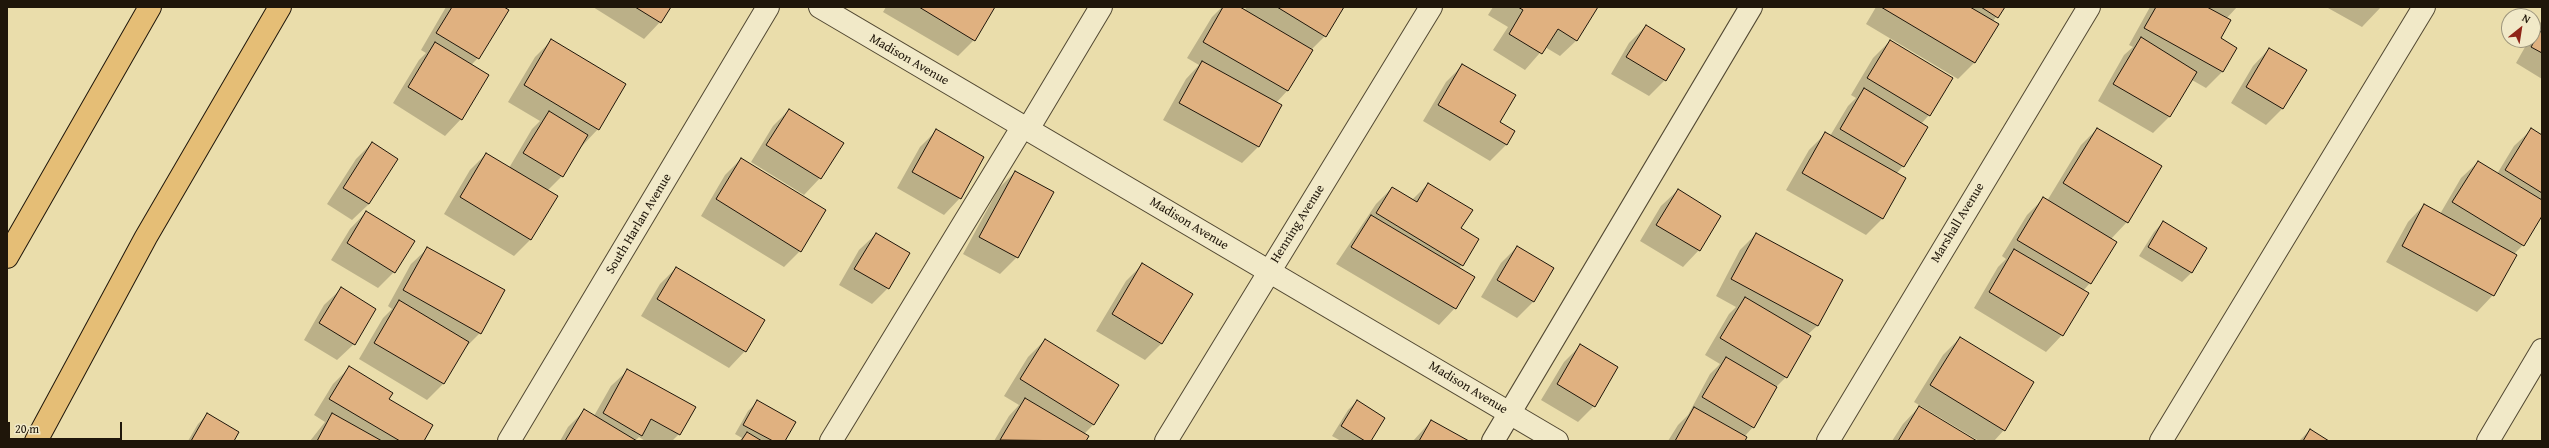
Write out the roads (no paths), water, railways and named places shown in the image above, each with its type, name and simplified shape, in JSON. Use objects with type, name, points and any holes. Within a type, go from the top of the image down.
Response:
[{"type":"highway","points":[[7,257],[150,7]]},
{"type":"highway","points":[[36,441],[146,237],[280,7]]},
{"type":"street","name":"South Harlan Avenue","points":[[509,441],[768,7]]},
{"type":"street","name":"Madison Avenue","points":[[820,7],[1557,441]]},
{"type":"street","points":[[831,441],[1101,7]]},
{"type":"street","name":"Henning Avenue","points":[[1166,441],[1431,7]]},
{"type":"street","points":[[1493,441],[1593,270],[1751,7]]},
{"type":"street","name":"Marshall Avenue","points":[[1828,441],[2089,7]]},
{"type":"street","points":[[2161,441],[2424,7]]},
{"type":"street","points":[[2488,441],[2542,350]]}]
